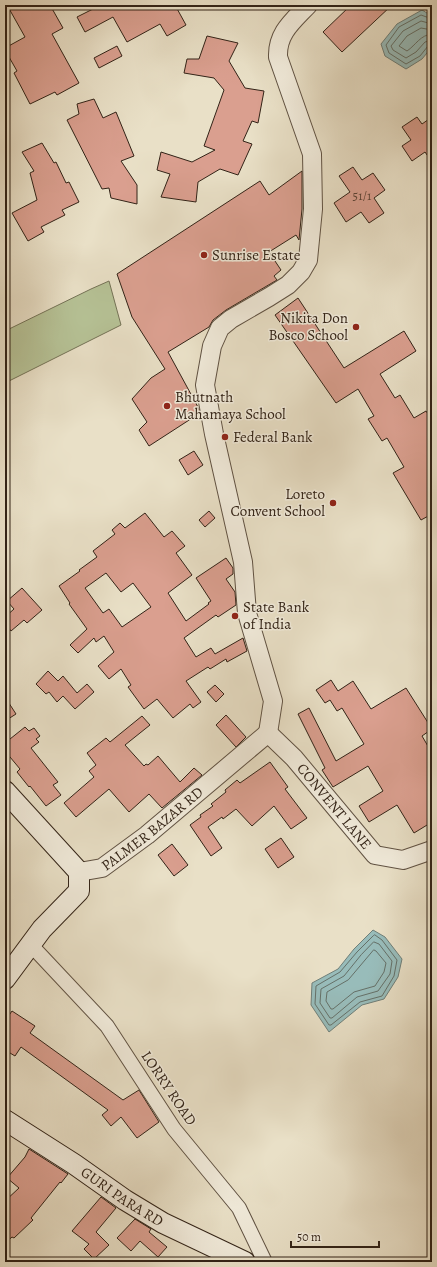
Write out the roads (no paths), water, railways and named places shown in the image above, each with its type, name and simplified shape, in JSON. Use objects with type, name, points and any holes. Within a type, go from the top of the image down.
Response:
[{"type":"main road","points":[[5,791],[79,872],[80,891],[42,929],[5,979]]},
{"type":"main road","name":"GURI PARA RD","points":[[7,1125],[74,1164],[125,1200],[163,1223],[245,1262]]},
{"type":"street","points":[[268,733],[273,701],[247,613],[243,562],[214,434],[205,385],[212,346],[220,328],[231,319],[288,285],[301,272],[308,260],[313,209],[312,154],[278,57],[278,51],[279,43],[284,31],[308,5]]},
{"type":"street","name":"CONVENT LANE","points":[[268,733],[294,758],[375,855],[403,860],[432,850]]},
{"type":"street","name":"PALMER BAZAR RD","points":[[79,872],[102,868],[217,778],[268,733]]},
{"type":"street","name":"LORRY ROAD","points":[[30,944],[107,1026],[174,1129],[239,1208],[265,1262]]},
{"type":"water","points":[[422,10],[432,16],[432,47],[422,59],[406,69],[385,56],[381,44],[397,24]]},
{"type":"water","points":[[373,930],[385,937],[402,959],[398,977],[384,999],[362,1005],[329,1032],[311,1005],[312,983],[338,969],[354,949]]},
{"type":"place","name":"Sunrise Estate","points":[[204,255]]},
{"type":"place","name":"Nikita Don Bosco School","points":[[356,327]]},
{"type":"place","name":"Bhutnath Mahamaya School","points":[[167,406]]},
{"type":"place","name":"Federal Bank","points":[[225,437]]},
{"type":"place","name":"Loreto Convent School","points":[[333,503]]},
{"type":"place","name":"State Bank of India","points":[[235,616]]}]
